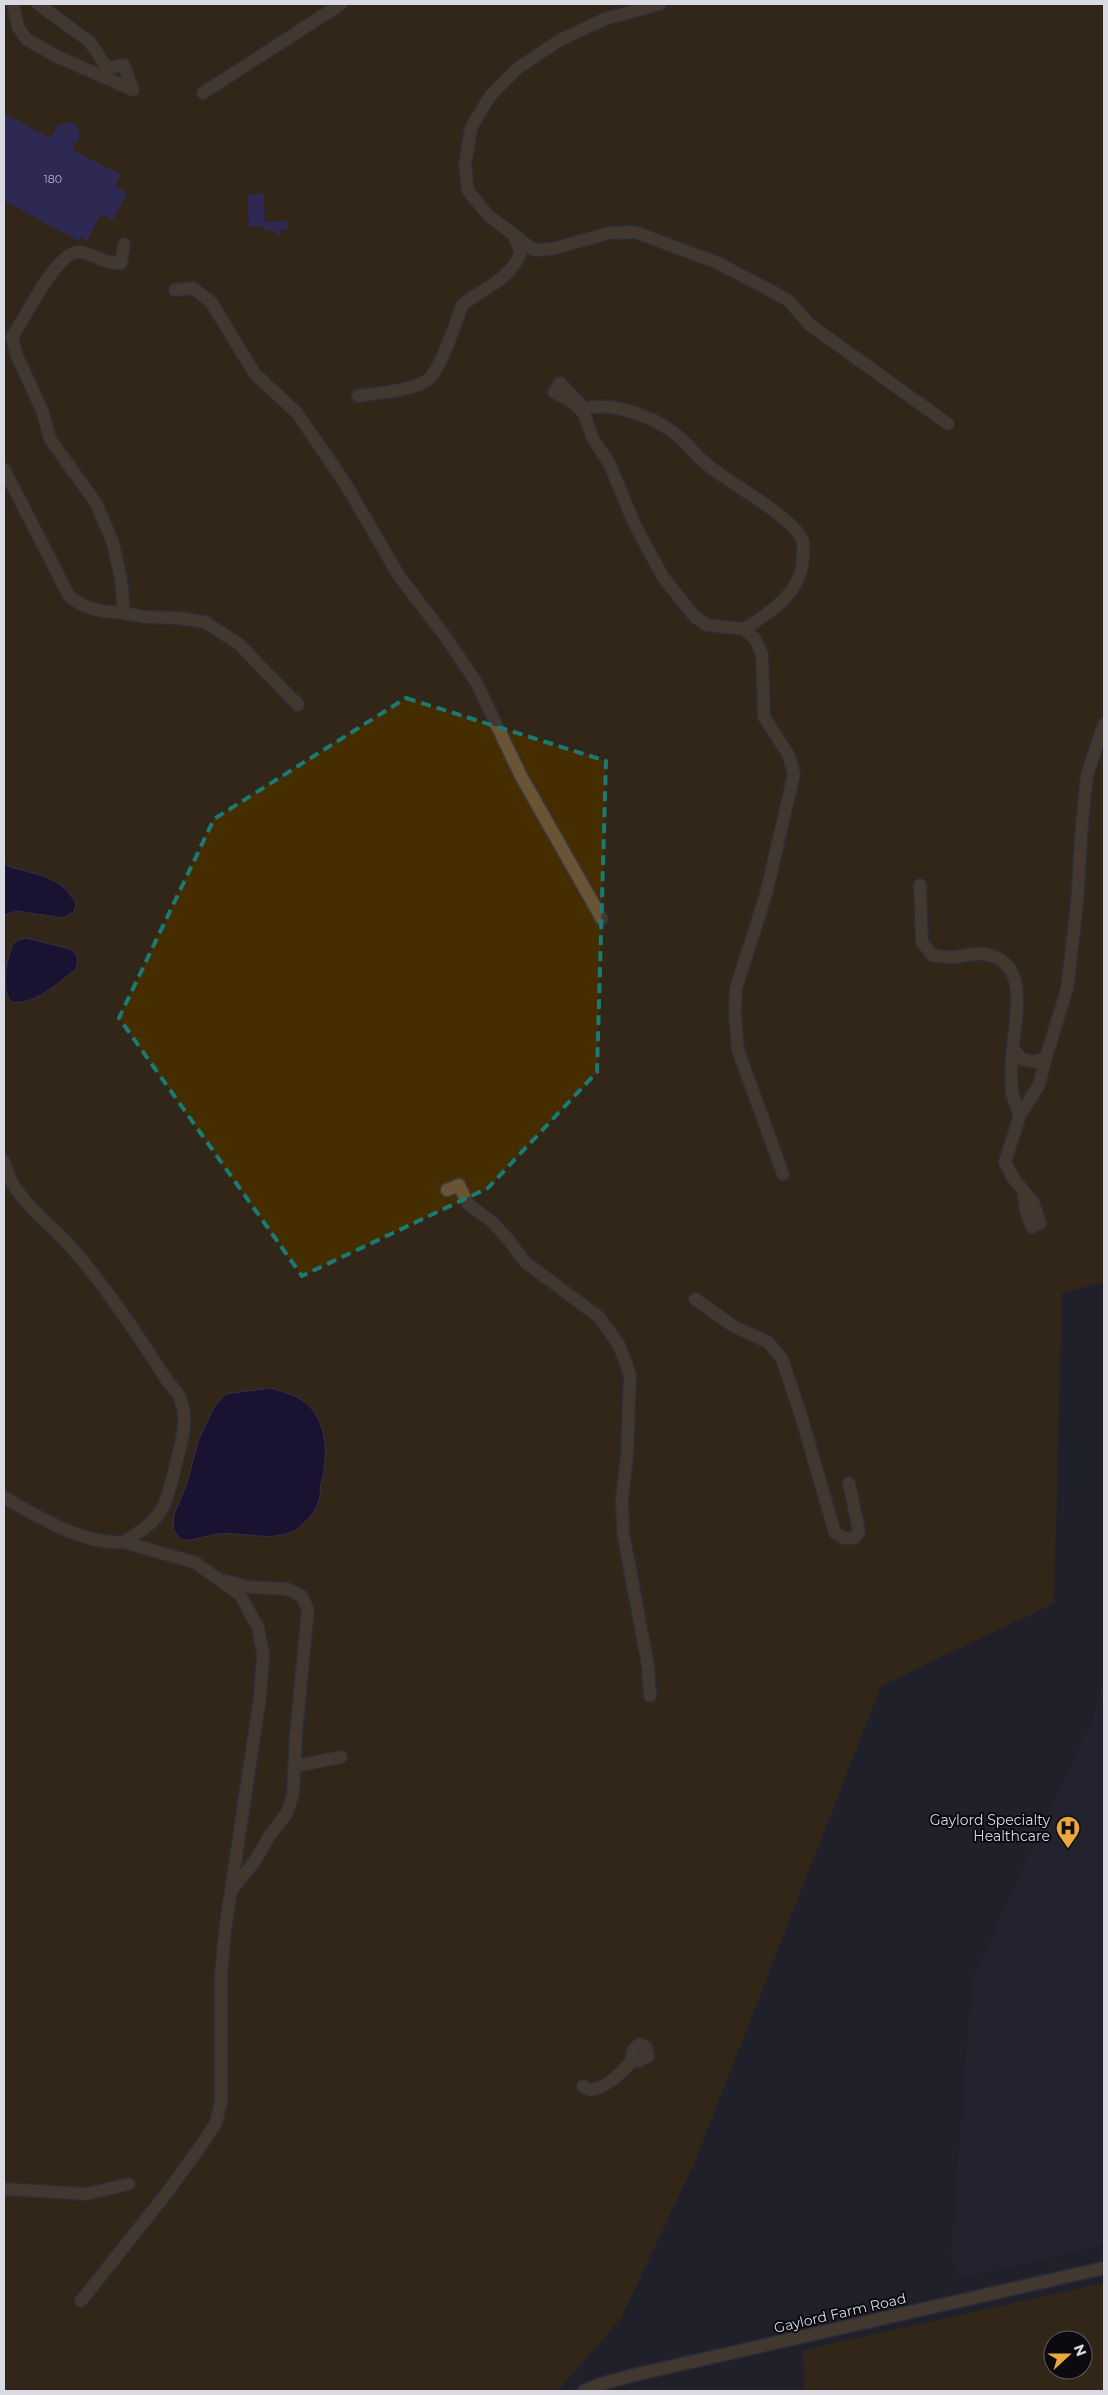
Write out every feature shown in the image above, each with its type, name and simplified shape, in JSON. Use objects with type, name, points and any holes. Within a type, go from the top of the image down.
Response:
[{"type":"street","points":[[13,4],[18,27],[26,40],[56,56],[133,90],[124,65],[107,68],[90,42],[38,4]]},
{"type":"street","points":[[203,93],[341,4]]},
{"type":"street","points":[[534,250],[488,216],[468,191],[465,166],[471,128],[490,96],[518,68],[560,40],[605,19],[660,4]]},
{"type":"street","points":[[358,396],[427,381],[437,368],[444,348],[455,329],[462,305],[492,287],[534,250],[552,249],[609,233],[635,232],[718,263],[788,300],[810,325],[948,424]]},
{"type":"street","points":[[514,236],[522,252],[517,263]]},
{"type":"street","points":[[124,244],[121,262],[112,264],[79,252],[68,255],[55,267],[12,337],[17,356],[42,410],[50,439],[96,503],[114,543],[121,580],[124,613]]},
{"type":"street","points":[[175,290],[193,288],[212,302],[226,330],[255,374],[297,412],[340,476],[399,576],[442,632],[476,682],[521,776],[602,919]]},
{"type":"street","points":[[4,340],[8,339],[4,347]]},
{"type":"street","points":[[744,629],[772,611],[792,590],[803,568],[803,541],[785,520],[709,467],[673,432],[620,408],[594,406],[585,409],[560,383],[554,392],[574,404],[584,414],[593,439],[609,464],[635,525],[663,577],[695,618],[707,624],[744,629],[755,639],[762,654],[764,717],[788,754],[794,774],[766,894],[736,988],[734,1016],[738,1050],[783,1174]]},
{"type":"street","points":[[4,469],[69,596],[79,604],[97,611],[205,622],[239,644],[298,705]]},
{"type":"street","points":[[1023,1190],[1013,1178],[1006,1162],[1020,1115],[1039,1085],[1067,988],[1077,904],[1087,775],[1104,724]]},
{"type":"street","points":[[920,885],[922,942],[932,955],[953,958],[982,954],[1003,961],[1012,972],[1018,992],[1011,1070],[1012,1094],[1020,1115]]},
{"type":"street","points":[[1013,1049],[1022,1060],[1035,1062],[1046,1057]]},
{"type":"street","points":[[4,1161],[6,1172],[16,1190],[70,1246],[150,1352],[181,1399],[185,1416],[179,1451],[166,1504],[151,1525],[124,1542]]},
{"type":"street","points":[[447,1190],[459,1185],[468,1204],[491,1221],[508,1239],[525,1262],[599,1317],[619,1345],[630,1374],[628,1456],[622,1497],[623,1532],[646,1656],[650,1696]]},
{"type":"street","points":[[695,1299],[732,1326],[768,1342],[782,1358],[835,1533],[844,1538],[855,1538],[858,1531],[849,1484]]},
{"type":"street","points":[[4,1497],[67,1531],[112,1543],[124,1542],[196,1563],[240,1595],[258,1627],[263,1654],[260,1697],[230,1892],[221,1975],[221,2102],[216,2123],[166,2194],[81,2301]]},
{"type":"street","points":[[221,1580],[249,1587],[287,1589],[302,1596],[308,1610],[296,1733],[296,1766],[293,1794],[287,1813],[270,1835],[256,1860],[230,1892]]},
{"type":"street","points":[[296,1766],[341,1757]]},
{"type":"street","points":[[583,2086],[590,2090],[601,2087],[617,2078],[632,2061]]},
{"type":"street","points":[[4,2189],[86,2194],[129,2184]]},
{"type":"street","name":"Gaylord Farm Road","points":[[584,2391],[634,2375],[1104,2268]]},
{"type":"highlighted area","points":[[406,698],[606,761],[597,1072],[488,1188],[302,1276],[119,1018],[214,819]]},
{"type":"shaded area","points":[[4,4],[1104,4],[1104,1282],[1062,1293],[1054,1603],[881,1686],[694,2164],[621,2318],[558,2391],[4,2391]]},
{"type":"shaded area","points":[[4,863],[10,867],[56,882],[64,888],[76,904],[74,912],[63,918],[17,911],[4,915]]},
{"type":"shaded area","points":[[26,938],[70,949],[75,953],[78,960],[77,966],[76,969],[61,981],[37,997],[20,1002],[11,1002],[5,981],[7,964],[14,942]]},
{"type":"shaded area","points":[[270,1388],[302,1400],[311,1408],[321,1425],[325,1444],[325,1464],[320,1497],[314,1511],[297,1529],[278,1536],[218,1534],[181,1540],[173,1529],[174,1515],[187,1483],[199,1439],[214,1407],[226,1394]]},
{"type":"shaded area","name":"Gaylord Specialty Healthcare","points":[[1104,1675],[1104,2244],[960,2279],[951,2256],[972,1979],[1093,1719]]},
{"type":"shaded area","points":[[1104,2283],[1104,2391],[804,2391],[803,2350]]},
{"type":"building","points":[[7,115],[50,138],[58,125],[70,122],[77,126],[80,136],[72,150],[121,175],[115,186],[127,193],[113,220],[101,214],[87,241],[81,237],[79,241],[4,201],[4,116]]},
{"type":"building","points":[[264,193],[265,222],[287,221],[288,229],[280,230],[281,235],[275,235],[275,230],[265,231],[264,226],[249,227],[247,195]]},
{"type":"place","name":"Gaylord Specialty Healthcare","points":[[1068,1849]]}]
